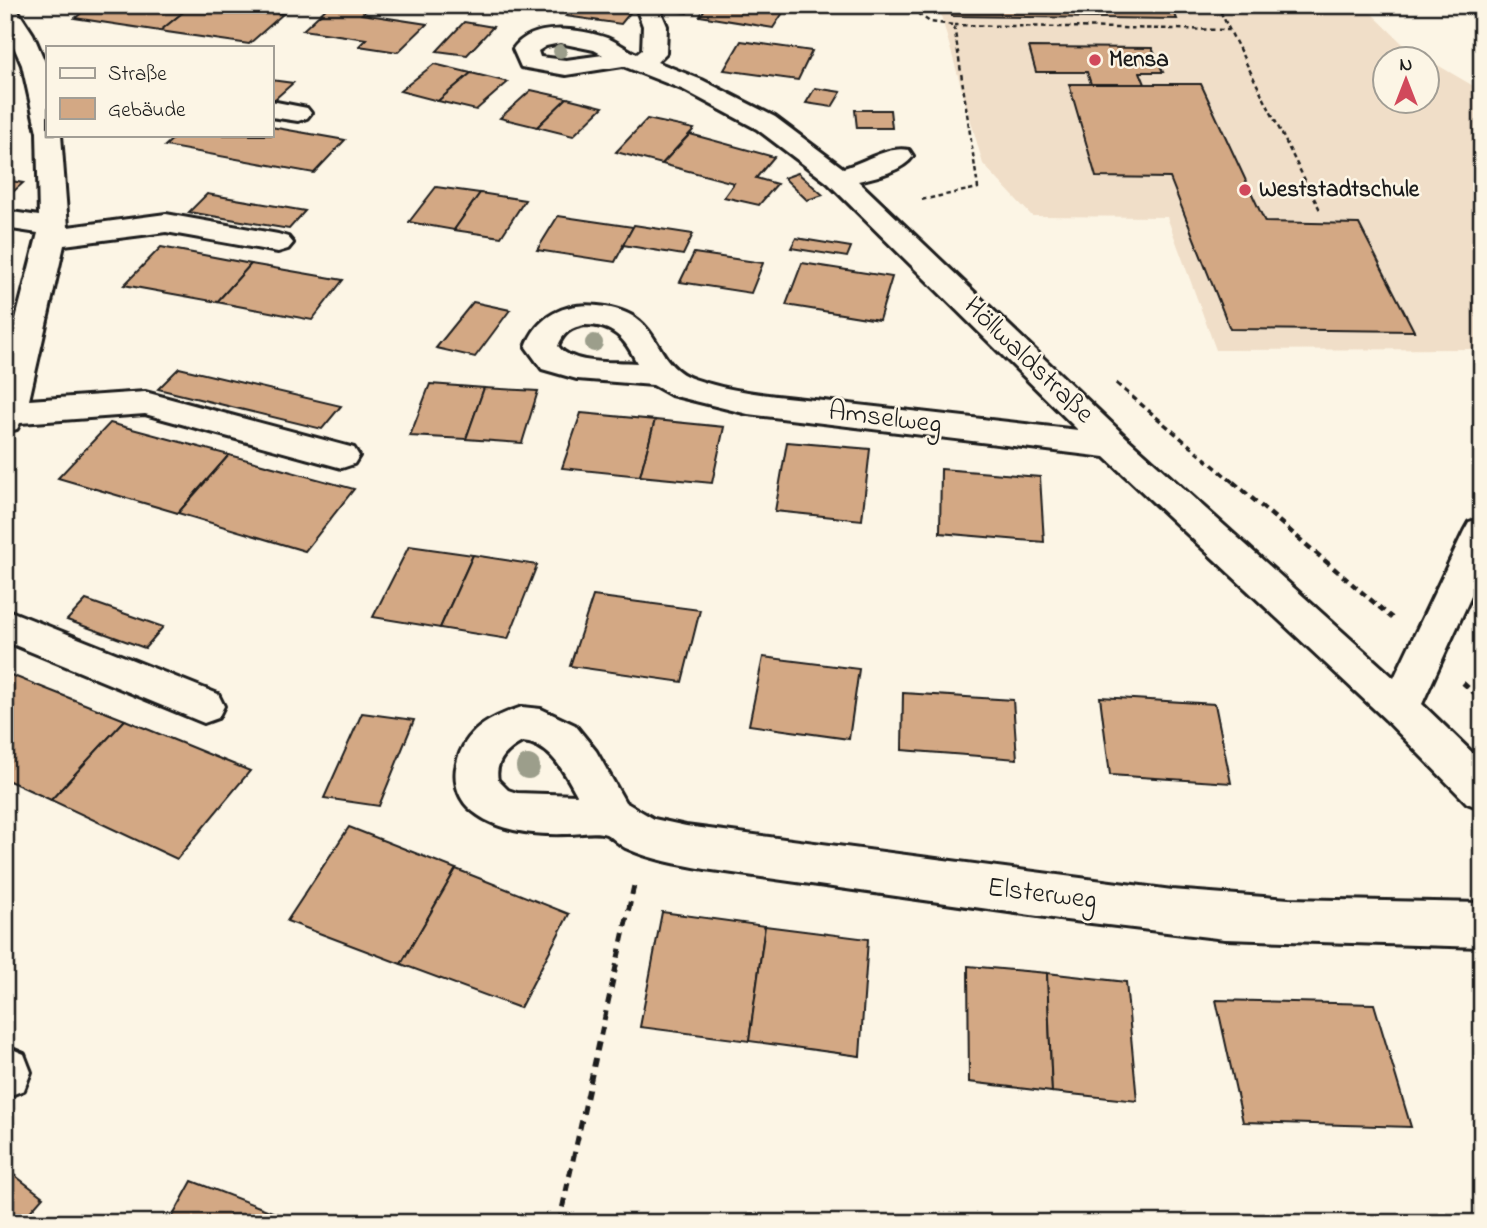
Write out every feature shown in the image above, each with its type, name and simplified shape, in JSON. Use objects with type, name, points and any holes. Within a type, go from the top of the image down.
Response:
[{"type":"street","name":"Höllwaldstraße","points":[[646,5],[655,26],[654,53],[632,61],[693,85],[766,123],[838,177],[1115,446],[1400,708],[1482,790]]},
{"type":"street","points":[[10,19],[37,70],[46,111]]},
{"type":"street","points":[[273,109],[298,113]]},
{"type":"street","points":[[48,136],[53,233],[9,401],[145,403],[342,456]]},
{"type":"street","points":[[838,177],[868,170],[900,156]]},
{"type":"street","points":[[5,219],[53,233],[166,223],[278,243]]},
{"type":"street","name":"Amselweg","points":[[659,375],[683,387],[748,403],[1115,446]]},
{"type":"street","points":[[1400,708],[1482,531]]},
{"type":"street","points":[[5,624],[204,706]]},
{"type":"street","name":"Elsterweg","points":[[628,826],[723,852],[974,887],[1227,917],[1482,925]]},
{"type":"path","points":[[1217,5],[1321,212]]},
{"type":"path","points":[[891,12],[909,6],[930,22],[954,25],[1229,30]]},
{"type":"path","points":[[918,200],[978,188],[954,25]]},
{"type":"path","points":[[559,1223],[628,826]]},
{"type":"shaded area","name":"Weststadtschule","points":[[938,5],[1363,5],[1405,46],[1372,46],[1372,116],[1442,116],[1442,68],[1482,91],[1482,349],[1216,350],[1167,217],[1032,216],[983,164]]},
{"type":"building","points":[[92,5],[192,5],[160,31],[75,18]]},
{"type":"building","points":[[192,5],[217,5],[283,14],[249,44],[160,31]]},
{"type":"building","points":[[330,5],[368,9],[362,14],[427,24],[398,52],[359,46],[366,39],[303,30]]},
{"type":"building","points":[[571,5],[612,5],[614,10],[630,13],[621,24],[566,16],[573,10]]},
{"type":"building","points":[[659,5],[693,5],[687,13],[656,9]]},
{"type":"building","points":[[708,5],[788,5],[773,28],[700,16]]},
{"type":"building","points":[[950,5],[1171,5],[1177,19],[952,16]]},
{"type":"building","points":[[464,22],[493,27],[467,55],[437,51]]},
{"type":"building","points":[[741,41],[812,51],[798,80],[724,70]]},
{"type":"building","name":"Mensa","points":[[1029,47],[1152,48],[1163,72],[1140,72],[1145,84],[1091,84],[1087,72],[1036,72]]},
{"type":"building","points":[[434,64],[471,73],[438,101],[400,91]]},
{"type":"building","points":[[471,73],[508,82],[476,110],[438,101]]},
{"type":"building","points":[[273,80],[293,83],[275,99]]},
{"type":"building","points":[[1069,84],[1201,84],[1265,222],[1359,224],[1414,331],[1230,329],[1170,178],[1096,177]]},
{"type":"building","points":[[815,88],[841,92],[832,107],[806,103]]},
{"type":"building","points":[[531,90],[567,98],[537,127],[500,118]]},
{"type":"building","points":[[567,98],[603,107],[573,136],[537,127]]},
{"type":"building","points":[[855,110],[890,110],[892,128],[857,128]]},
{"type":"building","points":[[647,119],[694,129],[662,164],[616,152]]},
{"type":"building","points":[[273,127],[345,140],[314,173],[165,146],[176,136],[273,136]]},
{"type":"building","points":[[690,134],[774,157],[756,178],[777,184],[759,205],[724,197],[734,183],[662,164]]},
{"type":"building","points":[[798,173],[823,195],[807,200],[784,178]]},
{"type":"building","points":[[5,180],[23,183],[5,199]]},
{"type":"building","points":[[436,187],[480,193],[454,230],[409,222]]},
{"type":"building","points":[[480,193],[525,200],[501,237],[454,230]]},
{"type":"building","points":[[207,194],[305,211],[289,229],[189,212]]},
{"type":"building","points":[[558,216],[633,227],[615,262],[537,250]]},
{"type":"building","points":[[634,225],[693,234],[683,255],[623,245]]},
{"type":"building","points":[[796,238],[851,247],[847,257],[791,248]]},
{"type":"building","points":[[161,247],[251,264],[217,302],[124,285]]},
{"type":"building","points":[[694,253],[763,263],[751,293],[680,282]]},
{"type":"building","points":[[802,263],[892,277],[879,320],[786,305]]},
{"type":"building","points":[[251,264],[343,280],[312,320],[217,302]]},
{"type":"building","points":[[473,302],[510,310],[475,357],[436,348]]},
{"type":"building","points":[[179,368],[341,406],[322,429],[158,389]]},
{"type":"building","points":[[430,384],[484,388],[466,439],[410,436]]},
{"type":"building","points":[[484,388],[538,391],[522,443],[466,439]]},
{"type":"building","points":[[581,413],[655,420],[640,476],[562,468]]},
{"type":"building","points":[[655,420],[724,427],[712,483],[640,476]]},
{"type":"building","points":[[110,423],[229,455],[178,513],[58,478]]},
{"type":"building","points":[[787,442],[870,449],[862,520],[775,511]]},
{"type":"building","points":[[229,455],[354,489],[305,551],[178,513]]},
{"type":"building","points":[[941,469],[1040,477],[1044,542],[940,533]]},
{"type":"building","points":[[409,546],[473,555],[440,628],[373,617]]},
{"type":"building","points":[[473,555],[537,565],[508,639],[440,628]]},
{"type":"building","points":[[593,596],[700,610],[682,682],[570,666]]},
{"type":"building","points":[[86,600],[163,627],[145,648],[67,620]]},
{"type":"building","points":[[763,657],[859,669],[849,739],[749,725]]},
{"type":"building","points":[[6,673],[125,720],[51,800],[5,779]]},
{"type":"building","points":[[903,693],[1013,700],[1017,759],[902,750]]},
{"type":"building","points":[[1100,697],[1215,704],[1231,783],[1110,775]]},
{"type":"building","points":[[362,713],[414,720],[379,806],[324,798]]},
{"type":"building","points":[[125,720],[250,771],[177,859],[51,800]]},
{"type":"building","points":[[349,827],[456,869],[401,964],[287,921]]},
{"type":"building","points":[[456,869],[569,914],[520,1008],[401,964]]},
{"type":"building","points":[[662,912],[765,926],[749,1041],[640,1027]]},
{"type":"building","points":[[765,926],[868,939],[860,1056],[749,1041]]},
{"type":"building","points":[[968,966],[1047,973],[1052,1092],[969,1082]]},
{"type":"building","points":[[1047,973],[1126,982],[1137,1101],[1052,1092]]},
{"type":"building","points":[[1216,1000],[1374,1004],[1411,1127],[1243,1122]]},
{"type":"building","points":[[5,1168],[43,1197],[20,1223],[5,1223]]},
{"type":"building","points":[[192,1181],[301,1223],[169,1223]]},
{"type":"place","name":"Mensa","points":[[1095,60]]},
{"type":"place","name":"Weststadtschule","points":[[1245,190]]}]
